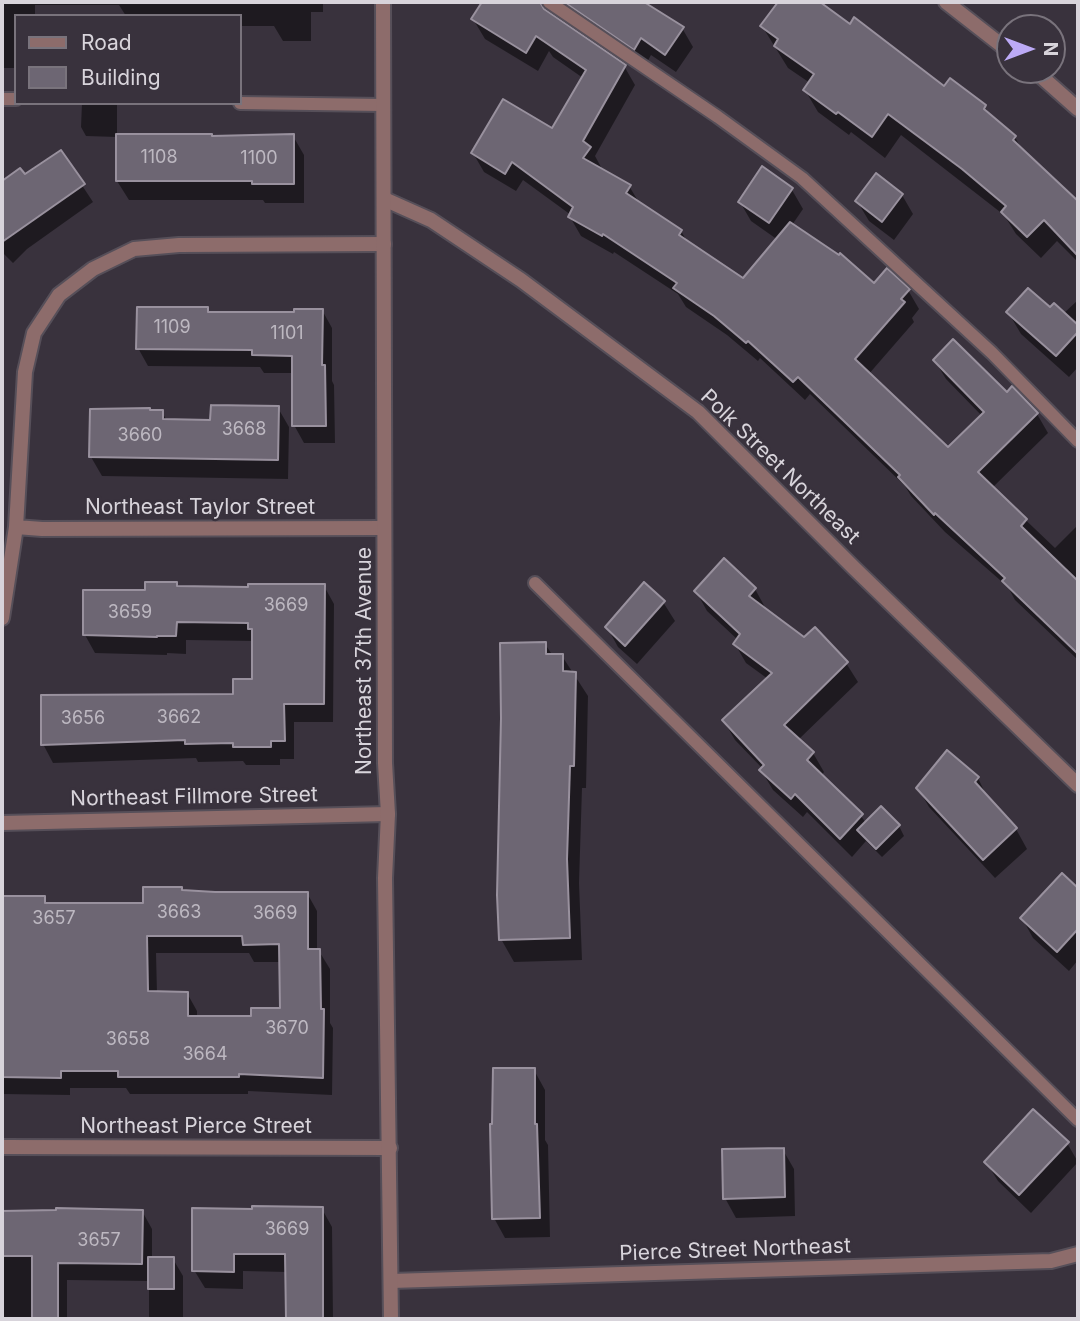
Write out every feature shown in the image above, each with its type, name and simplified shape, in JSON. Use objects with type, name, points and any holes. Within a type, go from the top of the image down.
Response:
[{"type":"street","name":"Northeast 37th Avenue","points":[[383,2],[384,528],[388,814],[386,878],[391,1319]]},
{"type":"street","points":[[946,2],[996,41]]},
{"type":"street","points":[[1049,84],[1078,110]]},
{"type":"street","name":"Polk Street Northeast","points":[[384,199],[431,220],[522,280],[698,412],[1078,785]]},
{"type":"street","points":[[2,618],[16,527],[25,372],[34,333],[59,295],[93,269],[134,249],[179,245],[384,244]]},
{"type":"street","name":"Northeast Taylor Street","points":[[16,527],[384,528]]},
{"type":"street","name":"Northeast Fillmore Street","points":[[2,823],[388,814]]},
{"type":"street","name":"Northeast Pierce Street","points":[[2,1147],[390,1148]]},
{"type":"street","name":"Pierce Street Northeast","points":[[391,1281],[1051,1261],[1078,1254]]},
{"type":"lane","points":[[549,2],[718,117],[802,178],[992,353],[1078,441]]},
{"type":"lane","points":[[242,103],[383,105]]},
{"type":"lane","points":[[535,583],[1078,1120]]},
{"type":"building","points":[[482,2],[540,2],[544,9],[626,65],[583,141],[591,147],[583,158],[631,185],[626,193],[682,230],[679,235],[743,278],[790,222],[839,255],[840,253],[874,283],[887,268],[910,289],[901,299],[905,302],[855,359],[948,447],[984,412],[933,360],[953,339],[1007,392],[1012,386],[1038,413],[978,472],[1027,519],[1021,526],[1078,581],[1078,654],[1002,581],[1005,578],[935,513],[934,515],[898,477],[900,475],[798,377],[793,382],[748,341],[746,343],[714,316],[673,288],[677,283],[603,234],[602,236],[568,217],[573,207],[512,162],[505,174],[471,153],[503,99],[552,128],[586,70],[536,36],[526,53],[471,19]]},
{"type":"building","points":[[564,2],[644,2],[684,27],[665,55],[641,38],[634,50]]},
{"type":"building","points":[[778,2],[820,2],[850,24],[854,17],[944,86],[950,78],[986,105],[984,109],[1016,136],[1013,140],[1078,201],[1078,256],[1044,220],[1027,237],[1001,212],[1006,206],[962,169],[888,114],[872,137],[803,90],[814,74],[774,46],[778,39],[760,26]]},
{"type":"building","points":[[116,134],[294,134],[294,184],[252,184],[252,181],[116,181]]},
{"type":"building","points":[[61,150],[85,184],[2,242],[2,181],[20,168],[25,174]]},
{"type":"building","points":[[762,166],[793,188],[769,223],[738,202]]},
{"type":"building","points":[[876,173],[903,194],[882,222],[855,201]]},
{"type":"building","points":[[1028,288],[1050,307],[1054,303],[1078,325],[1078,332],[1056,356],[1006,312]]},
{"type":"building","points":[[137,307],[208,307],[208,312],[294,312],[294,309],[323,309],[322,365],[325,365],[326,426],[292,426],[292,356],[252,355],[252,350],[136,349]]},
{"type":"building","points":[[211,405],[279,406],[278,460],[89,457],[90,409],[150,408],[163,410],[163,419],[210,420]]},
{"type":"building","points":[[724,558],[756,588],[749,596],[804,637],[815,627],[848,662],[784,725],[814,752],[807,760],[863,814],[840,839],[795,794],[791,799],[759,770],[764,765],[722,720],[772,673],[733,644],[740,634],[694,591]]},
{"type":"building","points":[[145,582],[177,582],[177,586],[248,587],[248,584],[325,584],[324,704],[284,704],[285,741],[271,741],[271,747],[233,747],[233,743],[185,744],[185,740],[41,745],[41,695],[233,694],[233,679],[252,679],[252,629],[248,629],[248,623],[177,622],[176,636],[83,635],[83,590],[145,590]]},
{"type":"building","points":[[644,582],[665,601],[625,646],[605,627]]},
{"type":"building","points":[[546,642],[546,654],[563,654],[563,671],[576,672],[574,766],[570,766],[567,859],[570,938],[499,940],[497,895],[500,643]]},
{"type":"building","points":[[947,750],[979,777],[975,782],[1017,828],[983,860],[916,788]]},
{"type":"building","points":[[881,806],[900,825],[876,849],[857,830]]},
{"type":"building","points":[[1062,873],[1078,888],[1078,929],[1057,952],[1020,918]]},
{"type":"building","points":[[143,887],[182,887],[182,890],[215,892],[308,892],[308,949],[320,949],[321,1009],[324,1009],[323,1078],[239,1074],[239,1077],[118,1077],[118,1071],[61,1071],[61,1078],[2,1077],[2,896],[45,896],[45,903],[143,903]],"holes":[[[147,936],[242,936],[243,945],[279,944],[280,1008],[251,1008],[251,1016],[188,1016],[188,992],[148,991]]]},
{"type":"building","points":[[493,1068],[535,1068],[540,1218],[492,1219],[490,1124]]},
{"type":"building","points":[[1033,1109],[1069,1142],[1019,1195],[984,1162]]},
{"type":"building","points":[[784,1148],[785,1197],[723,1199],[722,1149]]},
{"type":"building","points":[[252,1206],[323,1207],[323,1319],[286,1319],[285,1254],[234,1254],[234,1272],[192,1271],[192,1208],[252,1209]]},
{"type":"building","points":[[56,1208],[143,1210],[142,1264],[58,1263],[58,1319],[32,1319],[32,1256],[2,1256],[2,1211]]},
{"type":"building","points":[[148,1257],[174,1257],[174,1289],[148,1289]]}]
